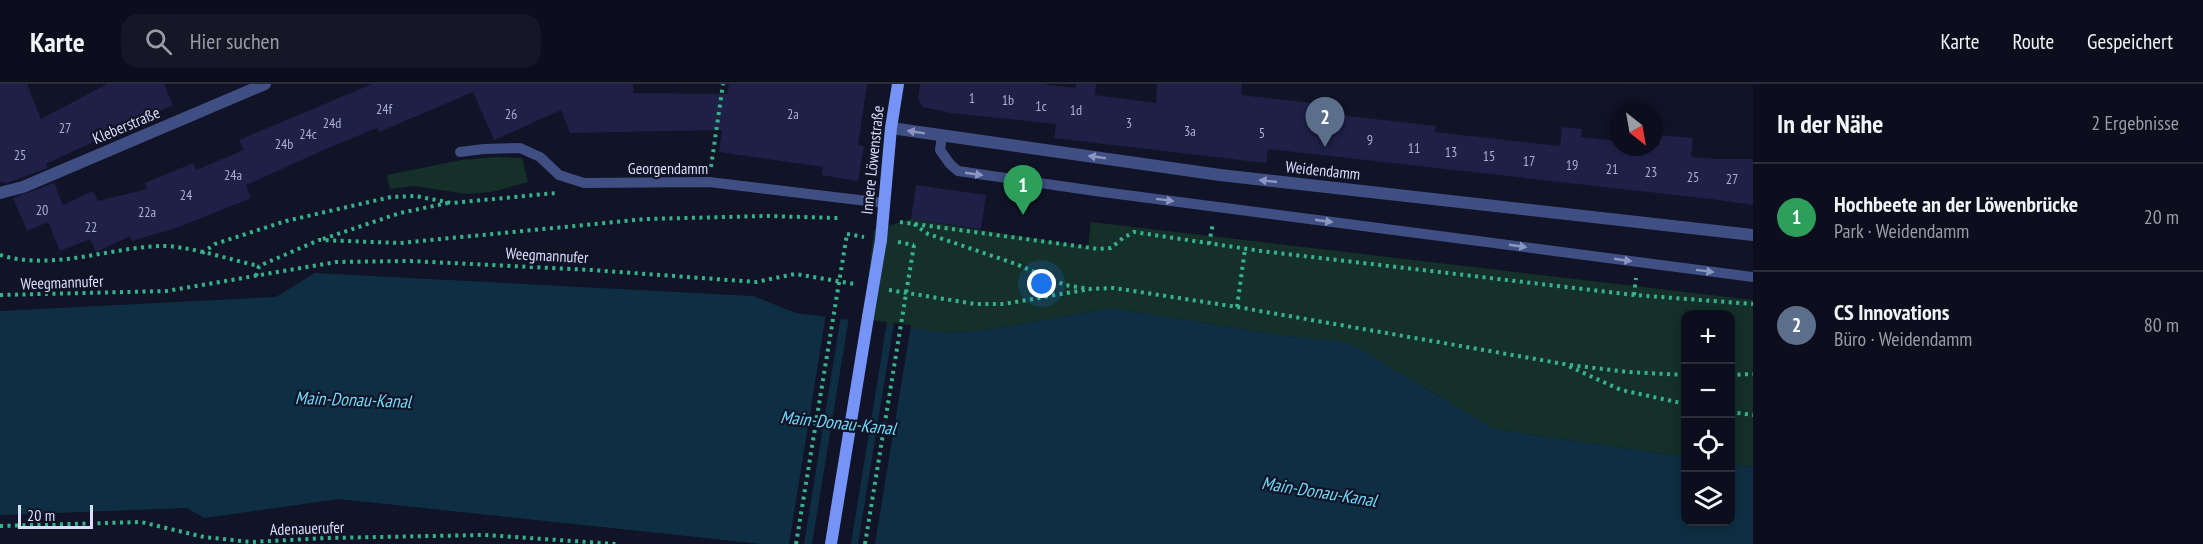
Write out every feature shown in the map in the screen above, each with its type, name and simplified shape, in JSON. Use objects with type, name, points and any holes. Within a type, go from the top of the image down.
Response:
[{"type":"street","name":"Kleberstraße","points":[[0,193],[41,180],[265,84]]},
{"type":"street","name":"Innere Löwenstraße","points":[[831,544],[881,240],[891,128],[898,84]]},
{"type":"street","name":"Weidendamm","points":[[891,128],[1220,175],[1753,235]]},
{"type":"lane","points":[[942,136],[940,150],[958,171],[1106,193],[1753,277]]},
{"type":"lane","name":"Georgendamm","points":[[460,152],[520,148],[540,157],[559,175],[584,183],[708,182],[884,203]]},
{"type":"path","points":[[708,182],[723,84]]},
{"type":"path","points":[[0,255],[46,260],[68,259],[163,246],[259,266],[319,240],[400,213],[452,203],[568,192],[584,183]]},
{"type":"path","points":[[202,253],[215,244],[286,220],[391,197],[414,196],[452,203]]},
{"type":"path","points":[[319,240],[400,243],[646,219],[767,216],[839,218]]},
{"type":"path","points":[[883,221],[911,222],[1099,249],[1112,248],[1134,232],[1245,249],[1634,295],[1753,304]]},
{"type":"path","points":[[911,222],[928,234],[1016,264],[1065,285],[1090,290]]},
{"type":"path","points":[[796,544],[846,234]]},
{"type":"path","points":[[865,544],[914,245]]},
{"type":"path","points":[[1237,307],[1245,249]]},
{"type":"path","name":"Weegmannufer","points":[[0,296],[167,291],[336,262],[410,261],[592,270],[756,282],[795,274],[862,285]]},
{"type":"path","points":[[256,276],[259,266]]},
{"type":"path","points":[[885,289],[975,304],[1004,304],[1114,288],[1564,364],[1628,372],[1681,375]]},
{"type":"path","points":[[1564,364],[1621,390],[1681,403]]},
{"type":"path","points":[[1735,375],[1753,374]]},
{"type":"path","points":[[1735,413],[1753,415]]},
{"type":"path","name":"Adenauerufer","points":[[0,526],[141,522],[204,537],[241,542],[484,536],[617,544]]},
{"type":"path","points":[[291,540],[295,544]]},
{"type":"green space","points":[[496,157],[522,158],[528,182],[492,192],[466,194],[414,186],[390,189],[387,175],[461,160]]},
{"type":"green space","points":[[911,219],[1088,247],[1091,222],[1753,300],[1753,467],[1735,465],[1735,310],[1681,310],[1681,456],[1494,429],[1353,345],[1326,340],[1286,336],[1111,308],[993,329],[950,333],[863,322],[874,230]]},
{"type":"water","name":"Main-Donau-Kanal","points":[[315,273],[753,296],[796,313],[950,333],[993,329],[1111,308],[1286,336],[1332,340],[1353,345],[1494,429],[1681,456],[1681,526],[1735,526],[1735,465],[1753,467],[1753,544],[762,544],[339,499],[204,518],[187,508],[0,515],[0,311],[276,297]]},
{"type":"pier","points":[[826,314],[841,316],[804,544],[789,544]]},
{"type":"pier","points":[[849,317],[887,322],[851,544],[812,544]]},
{"type":"pier","points":[[894,323],[911,325],[875,544],[858,544]]},
{"type":"building","points":[[0,84],[27,84],[41,119],[107,84],[164,84],[173,105],[46,164],[48,168],[7,183],[0,182]]},
{"type":"building","points":[[372,84],[633,84],[633,93],[727,94],[729,84],[867,84],[858,145],[864,146],[858,181],[822,175],[823,167],[719,152],[722,130],[570,133],[561,110],[494,140],[473,92],[379,132],[377,128],[328,148],[246,185],[251,198],[179,227],[132,241],[130,236],[96,252],[90,239],[60,251],[48,222],[27,231],[13,198],[54,183],[63,205],[93,191],[98,201],[147,189],[145,183],[193,163],[196,170],[244,150],[239,140]]},
{"type":"building","points":[[920,84],[1041,84],[1075,88],[1076,84],[1096,84],[1095,95],[1156,103],[1157,84],[1242,84],[1241,95],[1340,106],[1339,115],[1436,126],[1435,132],[1560,146],[1562,127],[1582,129],[1581,137],[1609,140],[1609,156],[1663,156],[1663,135],[1693,138],[1691,157],[1753,159],[1753,205],[1268,149],[1266,163],[1054,138],[1056,124],[951,113],[923,107],[918,99]]},
{"type":"building","points":[[916,185],[986,195],[981,229],[911,219]]},
{"type":"place","name":"CS Innovations","points":[[1325,147]]},
{"type":"place","name":"Hochbeete an der Löwenbrücke","points":[[1023,215]]}]
